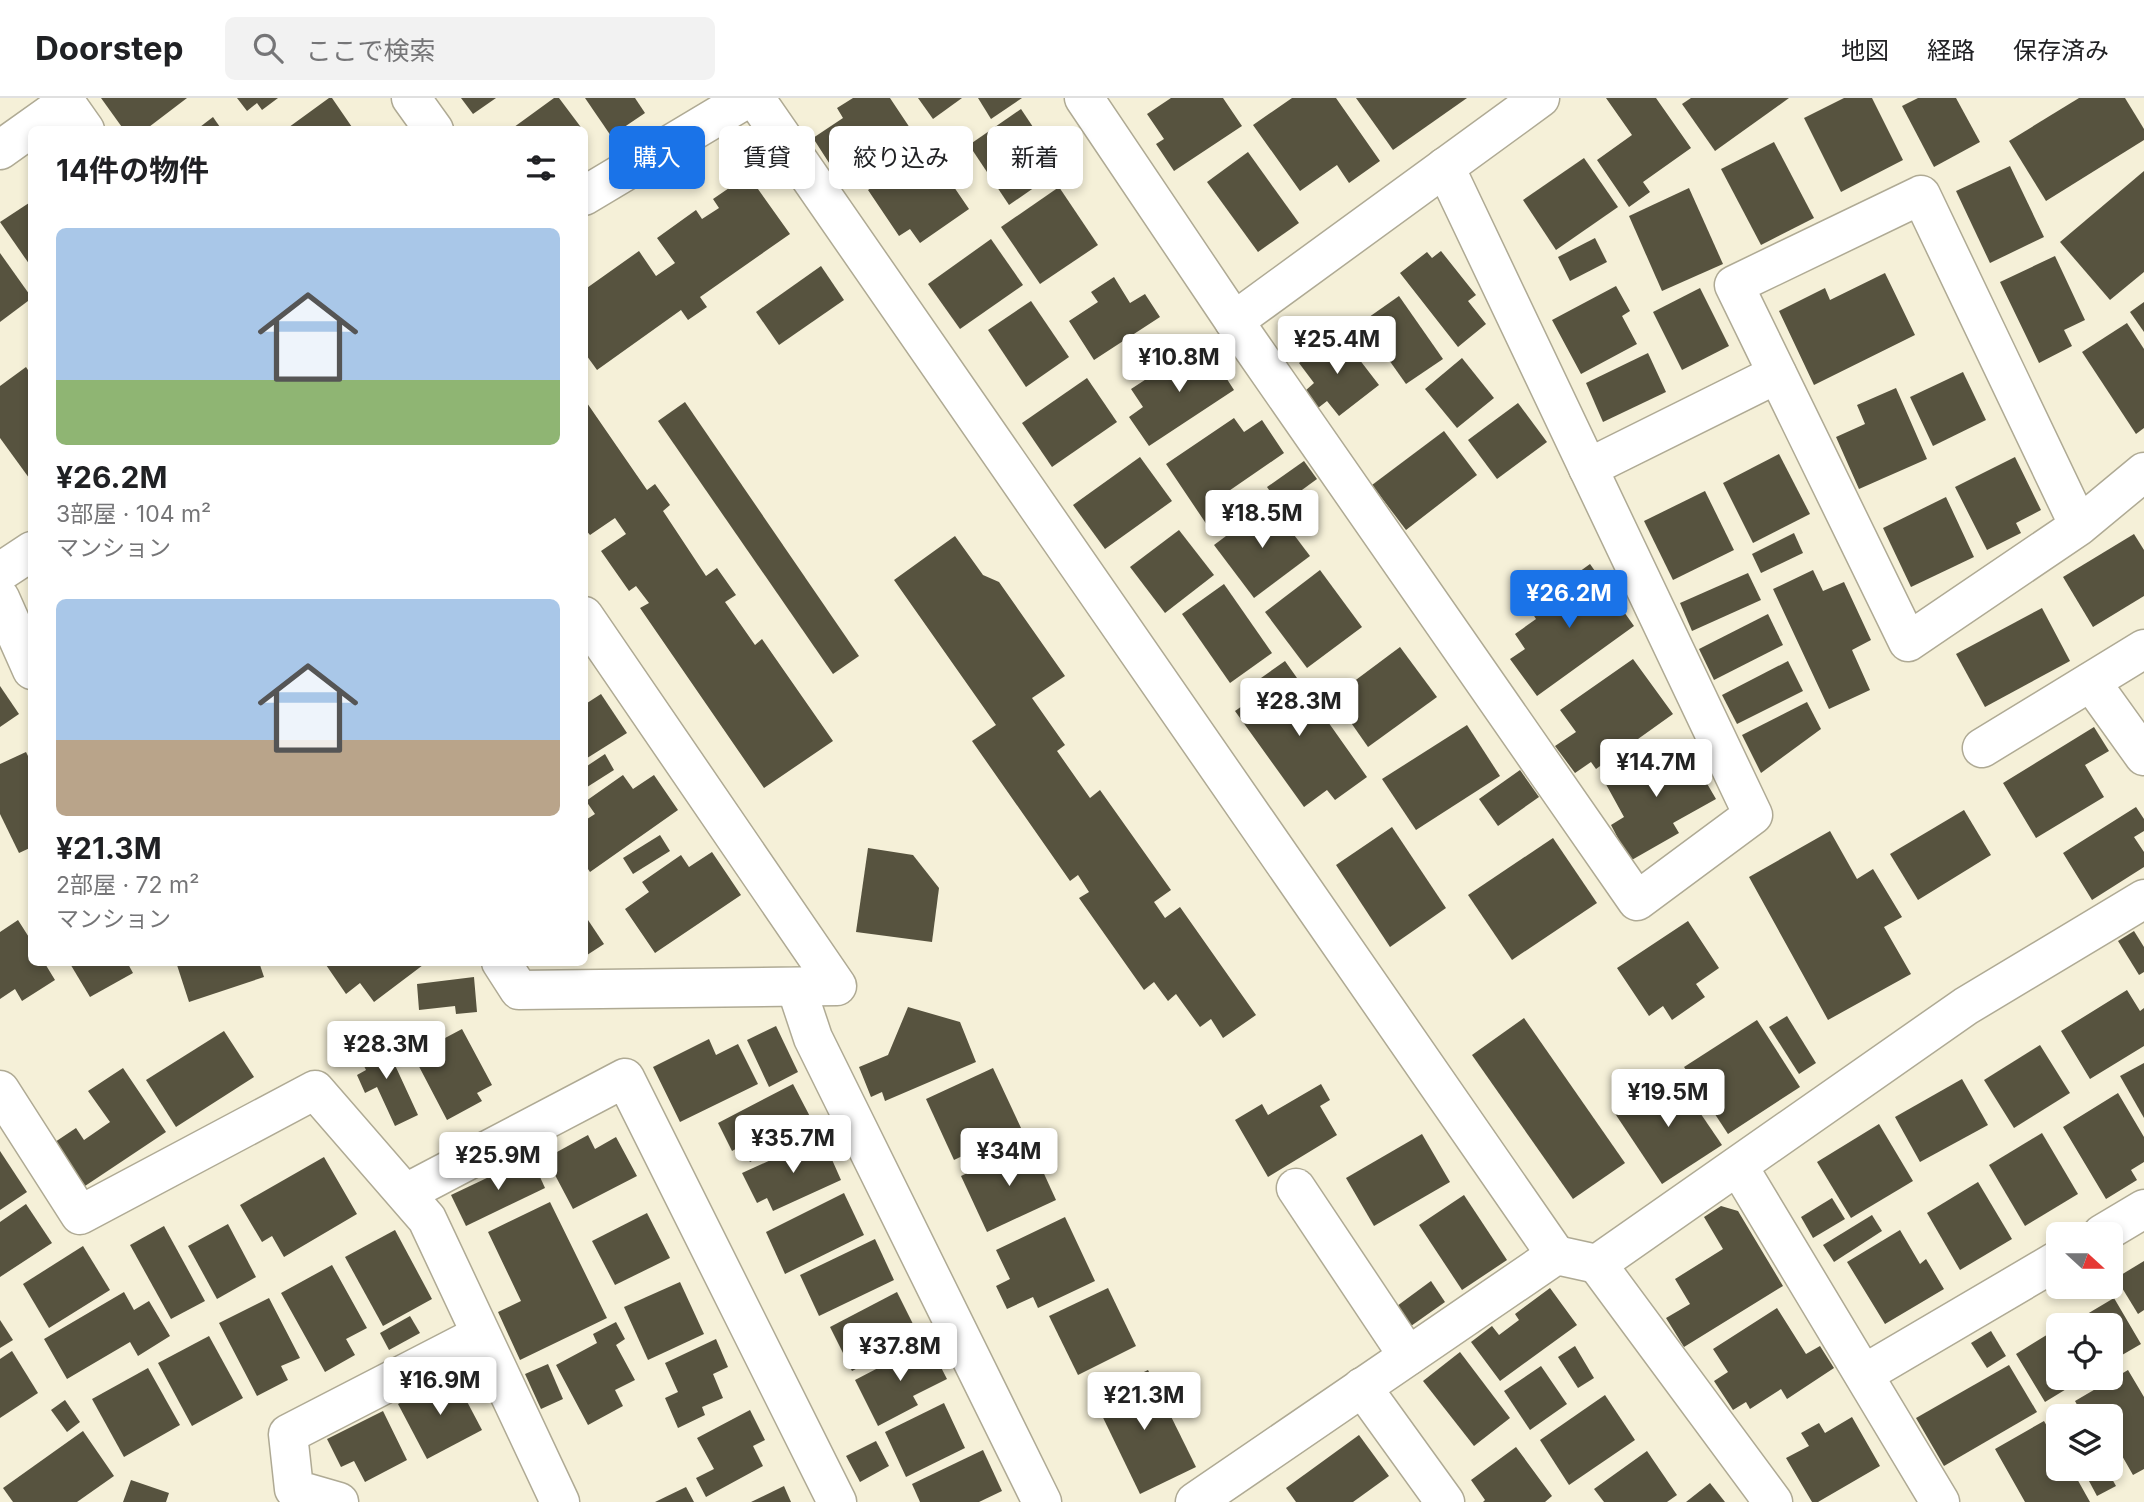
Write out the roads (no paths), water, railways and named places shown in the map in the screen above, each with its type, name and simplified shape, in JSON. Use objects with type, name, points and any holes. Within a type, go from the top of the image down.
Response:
[{"type":"street","points":[[411,98],[431,126]]},
{"type":"street","points":[[1084,98],[1234,321],[1637,901],[1753,815],[1445,167]]},
{"type":"street","points":[[1234,321],[1540,98]]},
{"type":"street","points":[[588,194],[746,99],[1556,1255],[1597,1264],[1773,1502]]},
{"type":"street","points":[[34,126],[66,103],[82,126]]},
{"type":"street","points":[[0,150],[28,130]]},
{"type":"street","points":[[2079,526],[1921,195],[1734,285],[1908,642],[2079,526],[2144,472]]},
{"type":"street","points":[[1588,468],[1777,374]]},
{"type":"street","points":[[0,572],[28,554]]},
{"type":"street","points":[[0,598],[28,661]]},
{"type":"street","points":[[504,966],[519,990],[837,986],[588,622]]},
{"type":"street","points":[[1982,748],[2144,649]]},
{"type":"street","points":[[2091,682],[2144,756]]},
{"type":"street","points":[[1597,1264],[1966,1006],[2144,899]]},
{"type":"street","points":[[796,987],[813,1038],[1042,1502]]},
{"type":"street","points":[[406,1193],[625,1078],[837,1502]]},
{"type":"street","points":[[0,1090],[80,1215],[315,1090],[427,1219],[560,1502]]},
{"type":"street","points":[[1738,1166],[1940,1502]]},
{"type":"street","points":[[1296,1188],[1408,1356]]},
{"type":"street","points":[[2122,1222],[2144,1209]]},
{"type":"street","points":[[1195,1502],[1556,1255]]},
{"type":"street","points":[[1864,1374],[2046,1267]]},
{"type":"street","points":[[339,1502],[294,1489],[288,1434],[480,1335]]},
{"type":"street","points":[[1362,1387],[1446,1502]]}]
